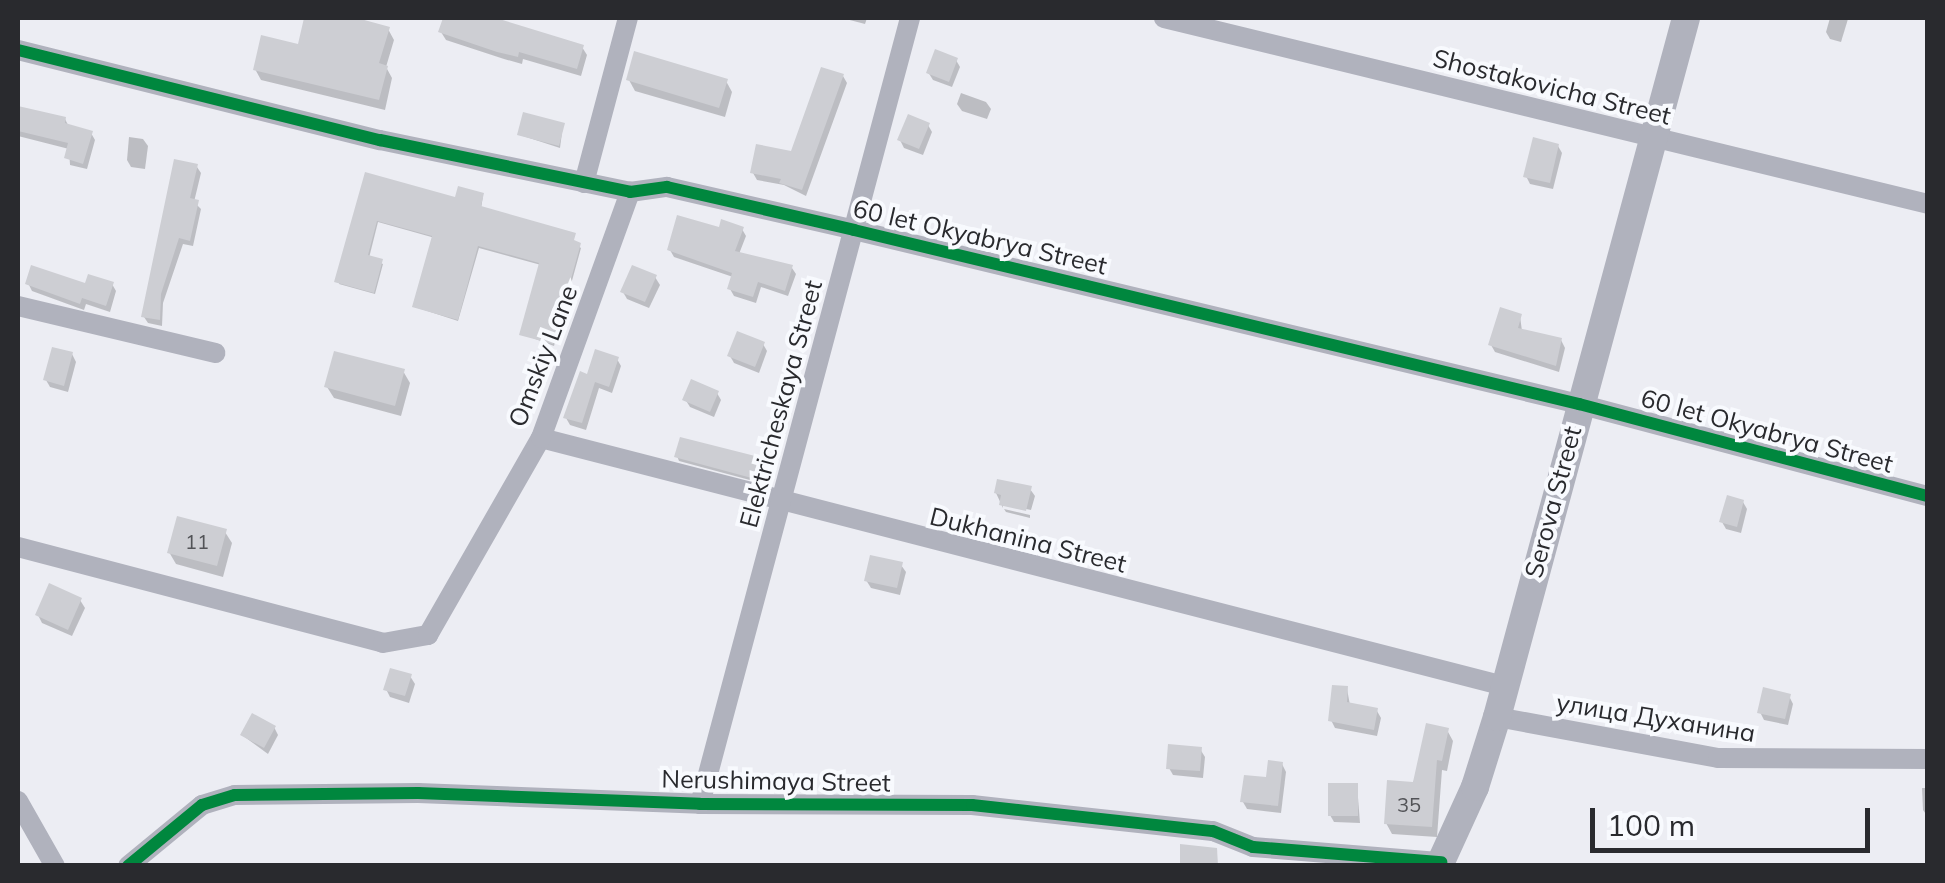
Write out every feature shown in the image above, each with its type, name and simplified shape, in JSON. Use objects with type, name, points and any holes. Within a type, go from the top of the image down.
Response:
[{"type":"street","points":[[584,183],[628,18]]},
{"type":"street","name":"Elektricheskaya Street","points":[[700,804],[910,18]]},
{"type":"street","name":"Shostakovicha Street","points":[[1164,18],[1928,204]]},
{"type":"street","name":"Serova Street","points":[[1440,864],[1475,787],[1497,717],[1686,18]]},
{"type":"street","name":"60 let Okyabrya Street","points":[[18,50],[380,140],[630,192],[666,187],[854,230],[1579,404],[1928,496]]},
{"type":"street","name":"Omskiy Lane","points":[[18,547],[383,643],[428,635],[540,438],[630,192]]},
{"type":"street","points":[[18,306],[215,352]]},
{"type":"street","name":"Dukhanina Street","points":[[540,438],[1504,686]]},
{"type":"street","name":"улица Духанина","points":[[1497,717],[1718,758],[1928,759]]},
{"type":"street","name":"Nerushimaya Street","points":[[128,866],[202,805],[235,794],[418,793],[700,804],[972,804],[1213,831],[1253,848],[1440,864]]},
{"type":"street","points":[[18,801],[55,866]]},
{"type":"building","points":[[304,18],[357,18],[390,27],[379,63],[388,66],[379,100],[253,70],[261,35],[298,44]]},
{"type":"building","points":[[443,18],[496,18],[584,45],[577,69],[519,52],[518,57],[497,52],[438,32]]},
{"type":"building","points":[[935,49],[958,58],[949,82],[926,73]]},
{"type":"building","points":[[634,51],[728,79],[719,108],[626,80]]},
{"type":"building","points":[[821,67],[844,74],[802,190],[779,183],[781,179],[750,173],[756,144],[791,151]]},
{"type":"building","points":[[18,106],[66,117],[65,123],[93,131],[83,164],[64,158],[68,143],[18,131]]},
{"type":"building","points":[[523,112],[565,123],[559,146],[517,135]]},
{"type":"building","points":[[908,114],[930,123],[919,149],[897,140]]},
{"type":"building","points":[[1533,137],[1559,144],[1550,183],[1523,177]]},
{"type":"building","points":[[174,159],[198,164],[190,198],[199,200],[190,241],[179,238],[161,294],[160,320],[141,317]]},
{"type":"building","points":[[365,172],[455,197],[458,186],[484,193],[481,206],[576,233],[574,240],[581,243],[553,344],[519,335],[539,263],[478,246],[458,320],[412,307],[432,236],[377,221],[368,255],[383,259],[374,293],[334,282]]},
{"type":"building","points":[[677,215],[719,227],[721,219],[744,227],[735,251],[793,265],[785,291],[758,282],[753,297],[727,289],[732,273],[667,250]]},
{"type":"building","points":[[31,265],[85,283],[88,274],[114,282],[106,306],[82,298],[80,304],[25,284]]},
{"type":"building","points":[[632,265],[657,275],[645,302],[620,292]]},
{"type":"building","points":[[1500,307],[1522,314],[1518,328],[1562,338],[1556,366],[1488,345]]},
{"type":"building","points":[[737,331],[765,342],[755,367],[727,356]]},
{"type":"building","points":[[52,347],[73,352],[64,386],[43,380]]},
{"type":"building","points":[[595,349],[619,357],[609,387],[595,382],[582,423],[563,418],[580,371],[587,374]]},
{"type":"building","points":[[334,351],[405,369],[395,406],[324,387]]},
{"type":"building","points":[[691,379],[719,391],[710,412],[682,400]]},
{"type":"building","points":[[680,437],[763,458],[759,480],[674,457]]},
{"type":"building","points":[[997,479],[1032,486],[1026,511],[999,505],[1001,495],[994,493]]},
{"type":"building","points":[[1727,495],[1744,500],[1737,527],[1719,522]]},
{"type":"building","points":[[177,516],[227,529],[217,566],[167,553]]},
{"type":"building","points":[[870,555],[903,562],[897,588],[864,581]]},
{"type":"building","points":[[49,583],[82,598],[68,630],[35,615]]},
{"type":"building","points":[[390,668],[412,674],[405,696],[383,690]]},
{"type":"building","points":[[1332,685],[1348,686],[1347,702],[1378,708],[1374,730],[1328,721]]},
{"type":"building","points":[[1763,687],[1791,694],[1785,719],[1757,713]]},
{"type":"building","points":[[252,713],[276,726],[264,748],[240,735]]},
{"type":"building","points":[[1426,723],[1449,728],[1442,761],[1437,760],[1432,827],[1384,824],[1387,780],[1413,782]]},
{"type":"building","points":[[1168,744],[1202,747],[1200,771],[1166,769]]},
{"type":"building","points":[[1268,760],[1283,762],[1278,806],[1240,802],[1244,775],[1266,777]]},
{"type":"building","points":[[1328,783],[1358,783],[1358,816],[1328,816]]},
{"type":"building","points":[[1180,844],[1217,848],[1218,866],[1180,866]]},
{"type":"cycle path","points":[[18,50],[380,140],[630,192],[667,187],[854,230],[1579,404],[1928,496]]},
{"type":"cycle path","points":[[128,866],[202,805],[235,795],[418,793],[700,804],[972,805],[1213,831],[1253,847],[1441,862]]}]
